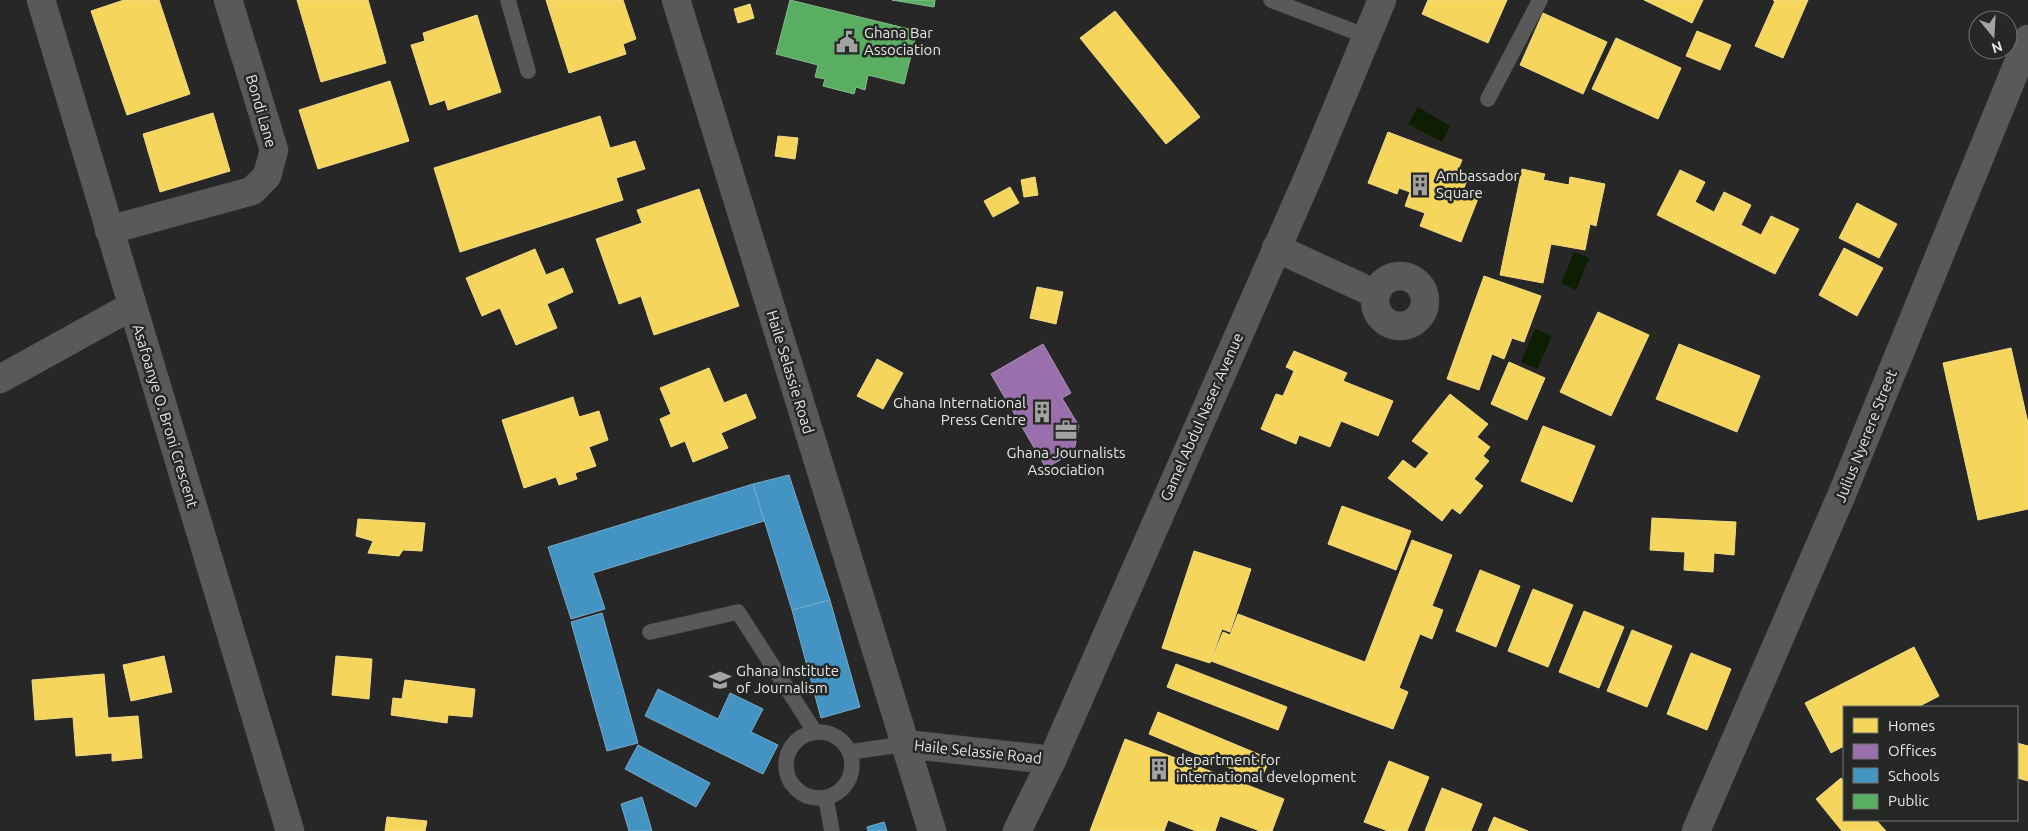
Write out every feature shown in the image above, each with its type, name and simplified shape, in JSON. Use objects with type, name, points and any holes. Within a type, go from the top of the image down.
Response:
[{"type":"street","name":"Asafoanye O. Broni Crescent","points":[[41,0],[290,831]]},
{"type":"street","name":"Bondi Lane","points":[[109,230],[252,191],[267,176],[274,150],[228,0]]},
{"type":"street","name":"Haile Selassie Road","points":[[676,0],[932,831]]},
{"type":"street","name":"Gamel Abdul Naser Avenue","points":[[1017,831],[1052,760],[1276,248],[1382,0]]},
{"type":"street","name":"Julius Nyerere Street","points":[[1696,831],[1842,494],[2028,39]]},
{"type":"street","points":[[1276,248],[1376,294]]},
{"type":"street","points":[[0,379],[132,306]]},
{"type":"street","name":"Haile Selassie Road","points":[[905,744],[1052,760]]},
{"type":"lane","points":[[508,0],[528,71]]},
{"type":"lane","points":[[1272,0],[1366,36]]},
{"type":"lane","points":[[1488,99],[1540,0]]},
{"type":"lane","points":[[650,632],[738,612],[815,732]]},
{"type":"lane","points":[[815,732],[830,733],[842,740],[850,752],[852,772],[848,780],[843,789],[826,799],[804,796],[789,781],[786,760],[796,741],[815,732]]},
{"type":"lane","points":[[850,752],[905,744]]},
{"type":"lane","points":[[826,799],[832,831]]},
{"type":"shaded area","points":[[1418,107],[1450,126],[1442,142],[1408,124]]},
{"type":"shaded area","points":[[1574,252],[1589,258],[1576,290],[1561,283]]},
{"type":"shaded area","points":[[1535,329],[1552,336],[1537,369],[1521,362]]},
{"type":"building: Homes","points":[[124,0],[159,0],[190,94],[127,115],[91,11]]},
{"type":"building: Homes","points":[[297,0],[368,0],[386,63],[321,82]]},
{"type":"building: Homes","points":[[546,0],[623,0],[636,39],[623,44],[626,54],[569,73]]},
{"type":"building: Homes","points":[[1428,0],[1507,0],[1488,43],[1422,14]]},
{"type":"building: Homes","points":[[1644,0],[1703,0],[1692,23]]},
{"type":"building: Homes","points":[[1773,0],[1808,0],[1783,58],[1755,46],[1775,1]]},
{"type":"building: Homes","points":[[750,4],[754,18],[738,23],[734,9]]},
{"type":"building: Homes","points":[[1115,11],[1200,117],[1166,144],[1080,38]]},
{"type":"building: Homes","points":[[1543,13],[1607,42],[1583,94],[1520,65]]},
{"type":"building: Homes","points":[[477,15],[501,92],[448,110],[445,100],[430,105],[411,45],[425,41],[423,33]]},
{"type":"building: Homes","points":[[1697,31],[1731,45],[1720,70],[1686,56]]},
{"type":"building: Homes","points":[[1616,38],[1681,68],[1658,119],[1592,89]]},
{"type":"building: Homes","points":[[390,81],[409,141],[318,169],[299,110]]},
{"type":"building: Homes","points":[[213,113],[230,171],[160,192],[143,134]]},
{"type":"building: Homes","points":[[600,116],[610,148],[635,141],[645,169],[616,178],[623,200],[460,252],[434,168]]},
{"type":"building: Homes","name":"Ambassador Square","points":[[1388,132],[1462,160],[1457,172],[1469,176],[1463,190],[1479,196],[1461,242],[1420,226],[1425,213],[1405,206],[1410,192],[1399,188],[1397,194],[1368,183]]},
{"type":"building: Homes","points":[[778,136],[798,138],[795,159],[775,156]]},
{"type":"building: Homes","points":[[1522,169],[1545,174],[1543,180],[1569,185],[1570,177],[1605,184],[1596,226],[1590,224],[1585,250],[1551,244],[1543,283],[1500,275]]},
{"type":"building: Homes","points":[[1680,170],[1705,182],[1695,202],[1714,212],[1724,192],[1751,205],[1741,225],[1761,235],[1771,216],[1799,229],[1775,274],[1657,215]]},
{"type":"building: Homes","points":[[1035,177],[1038,195],[1024,197],[1021,180]]},
{"type":"building: Homes","points":[[1010,187],[1019,203],[993,217],[984,201]]},
{"type":"building: Homes","points":[[699,189],[739,306],[654,335],[641,296],[619,304],[596,239],[642,223],[637,210]]},
{"type":"building: Homes","points":[[1857,203],[1897,224],[1879,258],[1839,238]]},
{"type":"building: Homes","points":[[1844,248],[1883,268],[1857,316],[1819,295]]},
{"type":"building: Homes","points":[[535,249],[546,275],[563,268],[573,292],[547,304],[557,328],[516,345],[500,308],[482,316],[466,278]]},
{"type":"building: Homes","points":[[1484,276],[1541,296],[1524,342],[1512,338],[1504,359],[1492,354],[1479,390],[1447,379]]},
{"type":"building: Homes","points":[[1037,287],[1063,292],[1056,324],[1030,318]]},
{"type":"building: Homes","points":[[1598,312],[1649,335],[1611,416],[1560,392]]},
{"type":"building: Homes","points":[[1679,344],[1760,376],[1737,432],[1656,399]]},
{"type":"building: Homes","points":[[2011,348],[2028,423],[2028,509],[1978,520],[1943,363]]},
{"type":"building: Homes","points":[[1294,351],[1347,373],[1343,381],[1393,401],[1378,436],[1341,421],[1330,447],[1299,435],[1296,444],[1261,429],[1276,394],[1283,396],[1294,371],[1286,367]]},
{"type":"building: Homes","points":[[877,359],[903,373],[883,409],[857,396]]},
{"type":"building: Homes","points":[[1509,362],[1545,378],[1527,420],[1491,404]]},
{"type":"building: Homes","points":[[709,368],[724,403],[746,394],[756,418],[721,433],[728,448],[693,462],[685,441],[671,447],[660,419],[671,414],[660,388]]},
{"type":"building: Homes","points":[[1450,394],[1488,424],[1477,437],[1490,447],[1483,456],[1489,461],[1474,479],[1483,486],[1460,514],[1452,508],[1442,521],[1388,478],[1403,460],[1415,469],[1429,453],[1412,441]]},
{"type":"building: Homes","points":[[573,397],[579,417],[599,411],[608,440],[589,447],[596,466],[575,473],[577,479],[559,485],[556,477],[524,488],[502,420]]},
{"type":"building: Homes","points":[[1543,426],[1595,446],[1572,502],[1521,481]]},
{"type":"building: Homes","points":[[1342,506],[1411,531],[1396,570],[1328,544]]},
{"type":"building: Homes","points":[[1652,518],[1736,522],[1734,555],[1714,553],[1713,572],[1684,570],[1685,552],[1650,550]]},
{"type":"building: Homes","points":[[358,519],[425,523],[422,551],[403,550],[399,556],[368,553],[373,541],[356,536]]},
{"type":"building: Homes","points":[[1412,540],[1452,555],[1432,606],[1443,610],[1432,639],[1420,634],[1399,688],[1408,692],[1393,729],[1211,661],[1223,632],[1230,635],[1238,614],[1365,662]]},
{"type":"building: Homes","points":[[1194,551],[1251,569],[1230,632],[1222,629],[1210,663],[1162,648]]},
{"type":"building: Homes","points":[[1480,570],[1520,586],[1496,647],[1456,631]]},
{"type":"building: Homes","points":[[1533,589],[1573,605],[1548,667],[1508,651]]},
{"type":"building: Homes","points":[[1584,611],[1624,627],[1599,688],[1559,672]]},
{"type":"building: Homes","points":[[1632,630],[1672,646],[1647,707],[1607,691]]},
{"type":"building: Homes","points":[[1914,647],[1939,696],[1920,706],[1843,706],[1843,747],[1831,753],[1805,703]]},
{"type":"building: Homes","points":[[1691,653],[1731,669],[1707,730],[1667,714]]},
{"type":"building: Homes","points":[[164,656],[172,692],[131,701],[123,665]]},
{"type":"building: Homes","points":[[336,656],[372,659],[369,699],[332,695]]},
{"type":"building: Homes","points":[[1176,664],[1287,707],[1278,730],[1167,687]]},
{"type":"building: Homes","points":[[104,674],[108,718],[138,716],[142,758],[112,761],[112,753],[76,756],[73,717],[35,720],[32,680]]},
{"type":"building: Homes","points":[[405,680],[475,689],[472,717],[448,715],[447,723],[391,715],[393,698],[402,699]]},
{"type":"building: Homes","points":[[1158,712],[1270,759],[1260,781],[1149,734]]},
{"type":"building: Homes","name":"department for international development","points":[[1125,739],[1284,799],[1272,831],[1260,831],[1220,816],[1215,831],[1196,831],[1168,820],[1164,831],[1090,831]]},
{"type":"building: Homes","points":[[2018,743],[2028,746],[2028,781],[2018,778]]},
{"type":"building: Homes","points":[[1389,761],[1429,777],[1407,831],[1388,831],[1364,822]]},
{"type":"building: Homes","points":[[1841,778],[1843,781],[1843,821],[1877,821],[1886,831],[1842,831],[1816,799]]},
{"type":"building: Homes","points":[[1442,788],[1482,804],[1471,831],[1425,831]]},
{"type":"building: Homes","points":[[387,817],[427,821],[425,831],[385,831]]},
{"type":"building: Homes","points":[[1494,817],[1528,831],[1488,831]]},
{"type":"building: Offices","name":"Ghana International Press Centre","points":[[1043,344],[1071,393],[1062,398],[1079,426],[1074,452],[1046,468],[991,374]]},
{"type":"building: Schools","points":[[789,475],[830,600],[792,610],[753,484]]},
{"type":"building: Schools","points":[[753,484],[764,521],[593,573],[605,609],[571,619],[548,547]]},
{"type":"building: Schools","points":[[830,600],[860,707],[821,718],[792,610]]},
{"type":"building: Schools","points":[[602,613],[638,743],[607,751],[571,622]]},
{"type":"building: Schools","points":[[658,689],[718,719],[730,693],[763,709],[751,732],[778,745],[763,774],[645,716]]},
{"type":"building: Schools","points":[[638,745],[710,783],[696,807],[625,769]]},
{"type":"building: Schools","points":[[642,797],[652,831],[629,831],[621,804]]},
{"type":"building: Schools","points":[[884,822],[887,831],[868,831],[867,827]]},
{"type":"building: Public","name":"Ghana Bar Association","points":[[790,0],[917,31],[904,84],[868,75],[865,90],[856,87],[854,94],[823,86],[825,79],[815,77],[818,65],[776,54]]},
{"type":"building: Public","points":[[892,0],[935,0],[934,7]]},
{"type":"place","name":"Ghana Bar Association","points":[[847,42]]},
{"type":"place","name":"Ambassador Square","points":[[1420,185]]},
{"type":"place","name":"Ghana International Press Centre","points":[[1042,412]]},
{"type":"place","name":"Ghana Journalists Association","points":[[1066,430]]},
{"type":"place","name":"Ghana Institute of Journalism","points":[[720,680]]},
{"type":"place","name":"department for international development","points":[[1159,769]]}]
